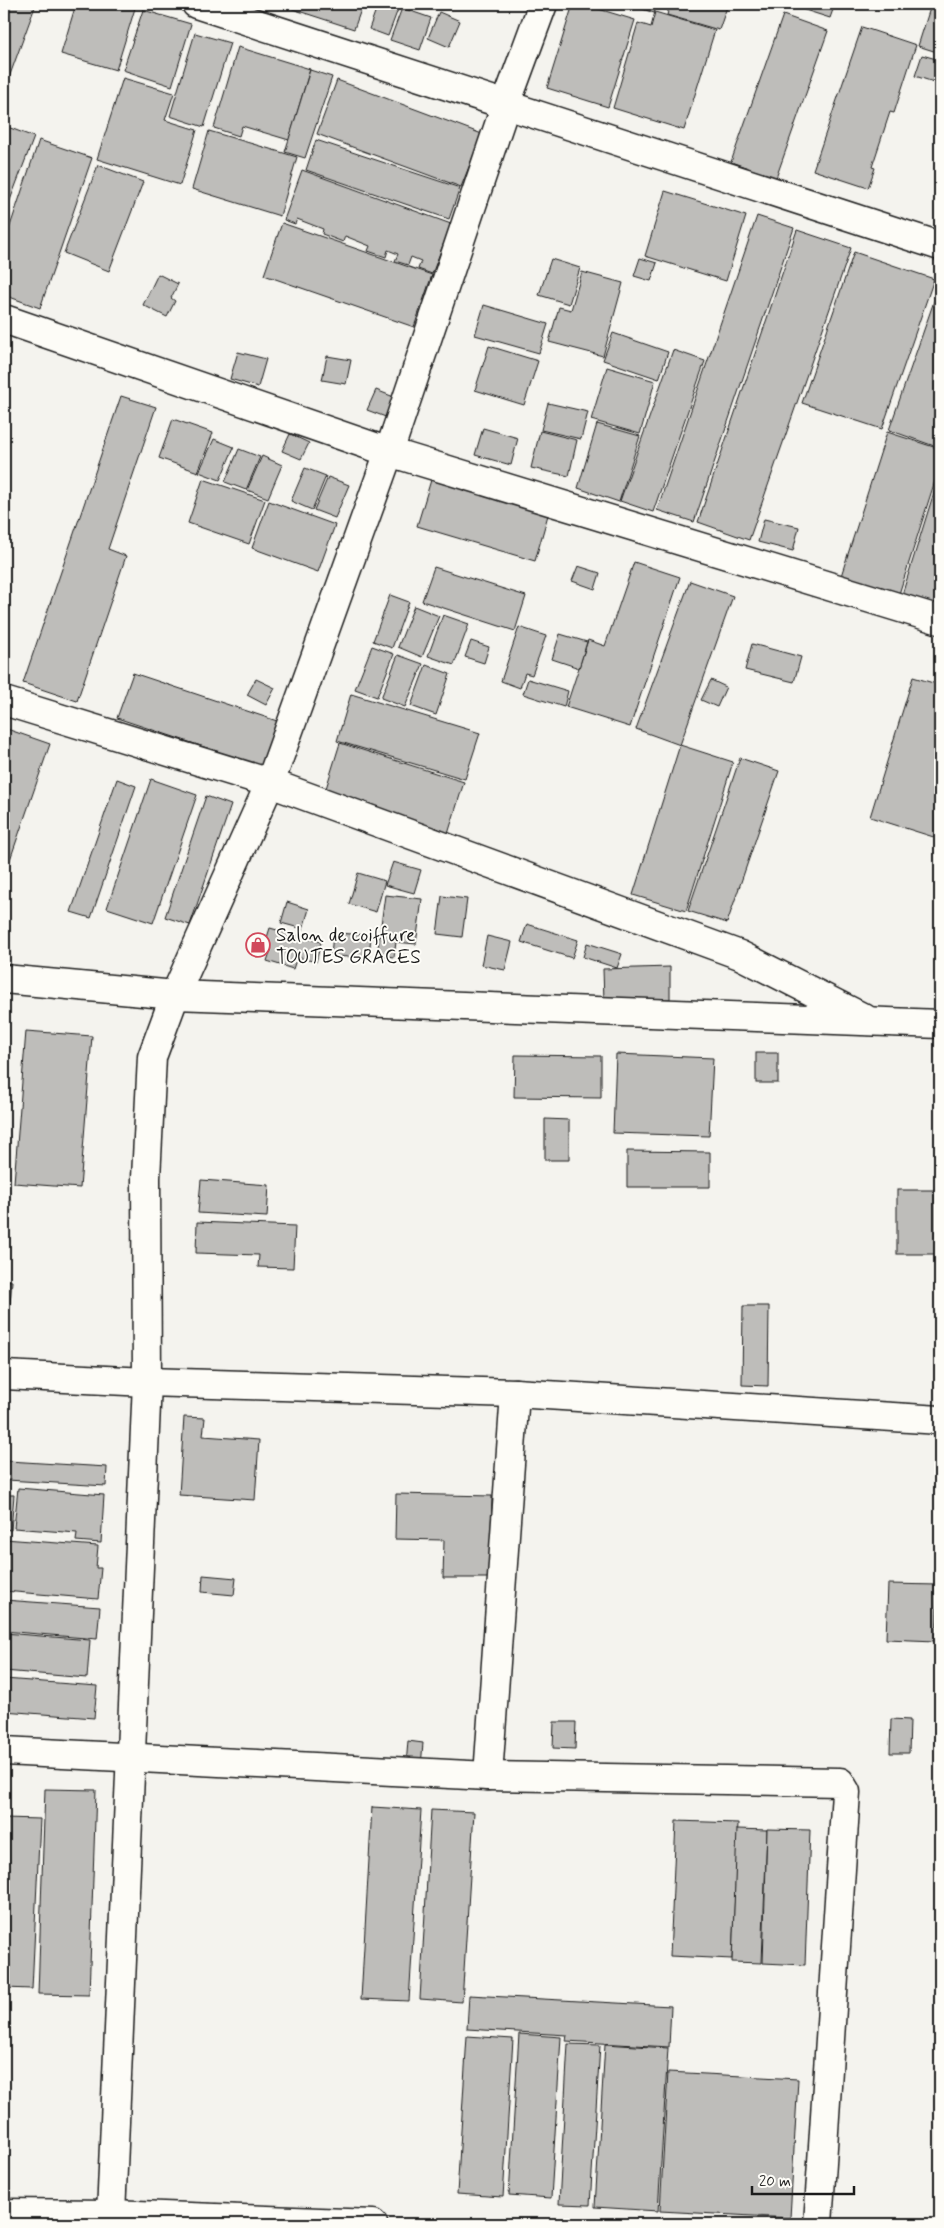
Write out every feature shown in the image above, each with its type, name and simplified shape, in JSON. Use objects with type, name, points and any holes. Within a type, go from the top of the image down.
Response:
[{"type":"street","points":[[196,4],[940,246]]},
{"type":"street","points":[[111,2214],[129,1756],[147,1382],[146,1178],[152,1057],[175,995],[270,784],[389,452],[506,104],[543,4]]},
{"type":"street","points":[[4,319],[389,452],[940,620]]},
{"type":"street","points":[[4,701],[270,784],[740,955],[872,1022]]},
{"type":"street","points":[[4,979],[175,995],[940,1024]]},
{"type":"street","points":[[4,1375],[147,1382],[515,1394],[940,1420]]},
{"type":"street","points":[[488,1776],[515,1394]]},
{"type":"street","points":[[4,1750],[488,1776],[840,1782],[846,1792],[818,2224]]},
{"type":"street","points":[[4,2213],[111,2214],[373,2224]]},
{"type":"building","points":[[4,4],[36,4],[4,91]]},
{"type":"building","points":[[76,4],[136,5],[116,70],[61,54]]},
{"type":"building","points":[[277,4],[363,4],[354,29]]},
{"type":"building","points":[[378,4],[400,4],[388,36],[369,29]]},
{"type":"building","points":[[573,4],[593,4],[592,7],[635,20],[608,107],[547,88]]},
{"type":"building","points":[[629,4],[658,4],[654,13]]},
{"type":"building","points":[[670,4],[728,4],[719,30],[667,15]]},
{"type":"building","points":[[786,4],[835,4],[830,18]]},
{"type":"building","points":[[931,5],[940,8],[940,53],[918,46]]},
{"type":"building","points":[[402,8],[431,18],[420,50],[390,40]]},
{"type":"building","points":[[143,10],[191,24],[172,86],[123,70]]},
{"type":"building","points":[[439,12],[460,21],[449,47],[428,38]]},
{"type":"building","points":[[655,12],[715,30],[684,130],[613,108],[638,23],[651,27]]},
{"type":"building","points":[[783,15],[828,31],[776,178],[731,162]]},
{"type":"building","points":[[862,27],[916,45],[894,113],[890,112],[872,167],[875,168],[868,188],[813,170]]},
{"type":"building","points":[[195,33],[230,43],[204,127],[170,116]]},
{"type":"building","points":[[238,47],[310,69],[289,140],[242,126],[239,136],[214,128]]},
{"type":"building","points":[[922,55],[940,60],[940,84],[915,76]]},
{"type":"building","points":[[310,70],[332,77],[305,158],[285,152]]},
{"type":"building","points":[[123,78],[174,93],[165,120],[197,130],[180,185],[97,159]]},
{"type":"building","points":[[337,80],[482,134],[461,187],[317,134]]},
{"type":"building","points":[[5,126],[34,137],[4,216],[4,129]]},
{"type":"building","points":[[209,131],[297,157],[280,216],[192,189]]},
{"type":"building","points":[[39,140],[92,158],[40,308],[4,295],[4,244]]},
{"type":"building","points":[[316,140],[460,188],[449,219],[306,170]]},
{"type":"building","points":[[98,165],[143,182],[109,271],[64,253]]},
{"type":"building","points":[[302,170],[451,224],[432,274],[418,269],[421,261],[411,257],[408,265],[395,261],[398,254],[388,250],[386,257],[368,251],[370,246],[345,236],[343,242],[322,234],[323,229],[297,219],[295,224],[284,220]]},
{"type":"building","points":[[665,191],[746,216],[726,281],[645,256]]},
{"type":"building","points":[[757,216],[794,228],[694,522],[657,510]]},
{"type":"building","points":[[282,223],[432,275],[414,327],[264,275]]},
{"type":"building","points":[[797,230],[851,248],[749,540],[698,522]]},
{"type":"building","points":[[854,252],[934,279],[882,429],[802,403]]},
{"type":"building","points":[[640,258],[657,263],[651,281],[634,276]]},
{"type":"building","points":[[551,259],[580,268],[569,304],[539,295]]},
{"type":"building","points":[[582,272],[623,283],[603,356],[549,342],[559,307],[571,310]]},
{"type":"building","points":[[158,274],[178,284],[171,298],[175,301],[167,317],[143,305]]},
{"type":"building","points":[[940,284],[940,418],[937,417],[934,425],[940,427],[937,447],[889,430]]},
{"type":"building","points":[[484,305],[548,324],[539,353],[475,335]]},
{"type":"building","points":[[613,333],[668,352],[659,379],[603,360]]},
{"type":"building","points":[[489,346],[538,361],[524,405],[475,390]]},
{"type":"building","points":[[673,350],[705,361],[653,512],[620,501]]},
{"type":"building","points":[[238,352],[266,359],[258,387],[230,379]]},
{"type":"building","points":[[327,356],[351,360],[346,384],[322,380]]},
{"type":"building","points":[[607,367],[655,381],[640,434],[591,420]]},
{"type":"building","points":[[376,390],[399,399],[391,419],[367,410]]},
{"type":"building","points":[[121,396],[156,407],[108,549],[126,556],[77,701],[23,683]]},
{"type":"building","points":[[548,403],[588,412],[581,439],[541,430]]},
{"type":"building","points":[[173,419],[213,433],[198,472],[159,458]]},
{"type":"building","points":[[597,424],[640,436],[619,502],[578,488]]},
{"type":"building","points":[[483,428],[518,438],[511,465],[475,455]]},
{"type":"building","points":[[540,431],[577,440],[569,476],[531,468]]},
{"type":"building","points":[[887,432],[940,449],[940,465],[899,594],[841,576]]},
{"type":"building","points":[[290,434],[309,443],[301,459],[282,451]]},
{"type":"building","points":[[214,439],[234,447],[220,480],[199,472]]},
{"type":"building","points":[[239,449],[260,457],[246,490],[225,482]]},
{"type":"building","points":[[262,456],[282,465],[268,498],[247,490]]},
{"type":"building","points":[[305,468],[326,476],[312,510],[291,501]]},
{"type":"building","points":[[940,473],[940,608],[901,598]]},
{"type":"building","points":[[328,477],[349,485],[335,518],[314,510]]},
{"type":"building","points":[[203,479],[265,500],[249,544],[188,523]]},
{"type":"building","points":[[431,480],[548,515],[535,561],[417,526]]},
{"type":"building","points":[[269,501],[335,525],[318,572],[252,548]]},
{"type":"building","points":[[764,519],[799,527],[793,551],[758,542]]},
{"type":"building","points":[[634,562],[680,577],[630,727],[566,707],[588,640],[605,646]]},
{"type":"building","points":[[578,566],[600,573],[595,589],[572,581]]},
{"type":"building","points":[[434,567],[526,596],[515,631],[422,601]]},
{"type":"building","points":[[690,581],[733,596],[680,745],[636,729]]},
{"type":"building","points":[[390,595],[409,602],[392,648],[373,641]]},
{"type":"building","points":[[414,606],[439,616],[422,657],[398,647]]},
{"type":"building","points":[[443,615],[469,624],[454,665],[428,656]]},
{"type":"building","points":[[519,627],[546,636],[532,675],[525,673],[520,688],[501,681]]},
{"type":"building","points":[[560,634],[587,642],[579,668],[552,659]]},
{"type":"building","points":[[471,641],[489,647],[484,663],[465,657]]},
{"type":"building","points":[[752,644],[801,657],[794,682],[745,670]]},
{"type":"building","points":[[372,646],[394,654],[377,697],[355,689]]},
{"type":"building","points":[[398,655],[423,664],[405,707],[381,698]]},
{"type":"building","points":[[426,665],[450,674],[436,715],[411,706]]},
{"type":"building","points":[[133,673],[283,723],[267,768],[117,718]]},
{"type":"building","points":[[913,677],[940,685],[940,839],[870,817]]},
{"type":"building","points":[[256,679],[275,688],[266,705],[247,695]]},
{"type":"building","points":[[528,679],[568,691],[564,707],[523,694]]},
{"type":"building","points":[[711,680],[726,687],[717,707],[701,700]]},
{"type":"building","points":[[351,694],[480,733],[465,779],[337,741]]},
{"type":"building","points":[[4,728],[50,744],[4,877]]},
{"type":"building","points":[[340,743],[464,782],[448,834],[324,795]]},
{"type":"building","points":[[680,745],[733,762],[686,911],[633,895]]},
{"type":"building","points":[[740,758],[779,771],[727,923],[688,911]]},
{"type":"building","points":[[117,779],[136,786],[91,918],[71,912]]},
{"type":"building","points":[[151,779],[197,795],[153,923],[107,908]]},
{"type":"building","points":[[206,796],[231,805],[190,925],[165,917]]},
{"type":"building","points":[[393,862],[421,870],[414,893],[385,885]]},
{"type":"building","points":[[358,873],[385,881],[376,912],[349,904]]},
{"type":"building","points":[[385,895],[422,899],[416,944],[396,942],[394,957],[377,955]]},
{"type":"building","points":[[442,896],[467,899],[462,937],[437,934]]},
{"type":"building","points":[[287,902],[309,909],[303,929],[281,923]]},
{"type":"building","points":[[527,924],[578,940],[572,958],[521,942]]},
{"type":"building","points":[[270,928],[321,942],[316,962],[297,957],[293,969],[267,961],[271,949],[264,947]]},
{"type":"building","points":[[333,933],[371,935],[369,958],[331,956]]},
{"type":"building","points":[[487,936],[512,942],[505,970],[481,965]]},
{"type":"building","points":[[587,943],[622,954],[617,968],[583,957]]},
{"type":"building","points":[[670,967],[670,999],[604,1001],[603,969]]},
{"type":"building","points":[[26,1031],[92,1036],[80,1188],[14,1183]]},
{"type":"building","points":[[756,1053],[778,1053],[778,1083],[756,1083]]},
{"type":"building","points":[[616,1054],[713,1058],[709,1136],[613,1133]]},
{"type":"building","points":[[515,1055],[601,1056],[601,1098],[514,1097]]},
{"type":"building","points":[[545,1119],[569,1120],[569,1160],[545,1160]]},
{"type":"building","points":[[627,1151],[710,1152],[710,1187],[627,1187]]},
{"type":"building","points":[[201,1180],[269,1185],[267,1217],[198,1213]]},
{"type":"building","points":[[897,1190],[940,1190],[940,1254],[897,1254]]},
{"type":"building","points":[[197,1222],[295,1226],[293,1268],[258,1267],[259,1255],[196,1253]]},
{"type":"building","points":[[4,1280],[12,1281],[10,1304],[4,1303]]},
{"type":"building","points":[[743,1306],[769,1306],[768,1386],[742,1385]]},
{"type":"building","points":[[184,1417],[205,1418],[203,1436],[259,1440],[255,1500],[179,1495]]},
{"type":"building","points":[[8,1461],[107,1467],[106,1486],[7,1480]]},
{"type":"building","points":[[18,1488],[104,1495],[101,1543],[76,1541],[77,1533],[14,1528]]},
{"type":"building","points":[[396,1494],[492,1496],[490,1578],[443,1578],[444,1540],[395,1539]]},
{"type":"building","points":[[4,1495],[14,1495],[11,1530],[4,1529]]},
{"type":"building","points":[[4,1539],[98,1546],[96,1568],[101,1568],[98,1599],[4,1591]]},
{"type":"building","points":[[203,1575],[236,1578],[234,1595],[202,1592]]},
{"type":"building","points":[[888,1584],[938,1585],[936,1641],[886,1639]]},
{"type":"building","points":[[4,1600],[100,1607],[97,1639],[4,1631]]},
{"type":"building","points":[[4,1633],[90,1640],[87,1678],[4,1671]]},
{"type":"building","points":[[4,1679],[97,1686],[94,1718],[4,1711]]},
{"type":"building","points":[[891,1719],[910,1720],[909,1753],[890,1753]]},
{"type":"building","points":[[554,1722],[576,1722],[575,1749],[553,1748]]},
{"type":"building","points":[[408,1741],[423,1743],[421,1766],[406,1765]]},
{"type":"building","points":[[45,1789],[96,1790],[89,1995],[38,1994]]},
{"type":"building","points":[[372,1807],[421,1810],[409,2001],[361,1999]]},
{"type":"building","points":[[431,1810],[474,1812],[462,2002],[420,1999]]},
{"type":"building","points":[[4,1818],[40,1819],[32,1989],[4,1988]]},
{"type":"building","points":[[676,1821],[738,1823],[732,1959],[670,1956]]},
{"type":"building","points":[[737,1829],[767,1830],[762,1963],[732,1962]]},
{"type":"building","points":[[767,1829],[810,1830],[805,1965],[763,1963]]},
{"type":"building","points":[[469,1995],[671,2006],[669,2047],[566,2041],[567,2035],[467,2029]]},
{"type":"building","points":[[519,2034],[561,2037],[551,2198],[509,2195]]},
{"type":"building","points":[[467,2036],[513,2039],[503,2197],[457,2194]]},
{"type":"building","points":[[568,2044],[600,2045],[590,2205],[559,2204]]},
{"type":"building","points":[[605,2044],[668,2048],[658,2211],[595,2207]]},
{"type":"building","points":[[668,2072],[798,2079],[790,2218],[660,2211]]},
{"type":"place","name":"Salon de coiffure TOUTES GRACES","points":[[258,945]]}]
